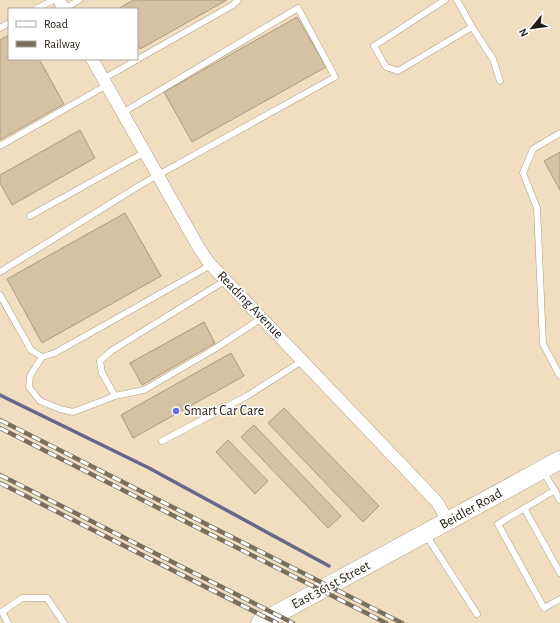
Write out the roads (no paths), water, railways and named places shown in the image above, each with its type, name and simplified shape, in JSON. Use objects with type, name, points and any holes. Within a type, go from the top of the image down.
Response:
[{"type":"street","name":"Reading Avenue","points":[[93,60],[199,248],[211,265],[437,502],[448,521]]},
{"type":"street","name":"Beidler Road","points":[[381,558],[560,460]]},
{"type":"street","name":"East 361st Street","points":[[260,623],[381,558]]},
{"type":"lane","points":[[38,8],[53,0]]},
{"type":"lane","points":[[66,8],[79,0]]},
{"type":"lane","points":[[0,146],[233,5],[238,0]]},
{"type":"lane","points":[[445,0],[374,46],[386,67],[398,71],[472,27]]},
{"type":"lane","points":[[457,0],[472,27],[493,58],[500,81]]},
{"type":"lane","points":[[0,272],[158,175],[336,77],[298,8],[122,113]]},
{"type":"lane","points":[[560,133],[533,149],[523,174],[537,208],[543,344],[560,376]]},
{"type":"lane","points":[[30,216],[145,152]]},
{"type":"lane","points":[[211,265],[54,354],[42,357],[30,376],[30,387],[40,401],[73,412],[115,396],[144,390],[216,348],[262,318]]},
{"type":"lane","points":[[115,396],[102,373],[100,361],[111,351],[226,280]]},
{"type":"lane","points":[[0,295],[31,350],[42,357]]},
{"type":"lane","points":[[162,441],[247,396],[302,360]]},
{"type":"lane","points":[[543,470],[560,500]]},
{"type":"lane","points":[[555,490],[498,524],[544,608],[560,599]]},
{"type":"lane","points":[[524,508],[560,573]]},
{"type":"lane","points":[[425,534],[477,614]]},
{"type":"lane","points":[[8,623],[2,612],[22,598],[47,598],[64,623]]},
{"type":"waterway","points":[[0,395],[149,468],[329,566]]},
{"type":"railway","points":[[0,420],[402,623]]},
{"type":"railway","points":[[0,428],[386,623]]},
{"type":"railway","points":[[0,475],[293,623]]},
{"type":"railway","points":[[0,483],[277,623]]},
{"type":"place","name":"Smart Car Care","points":[[176,411]]}]
